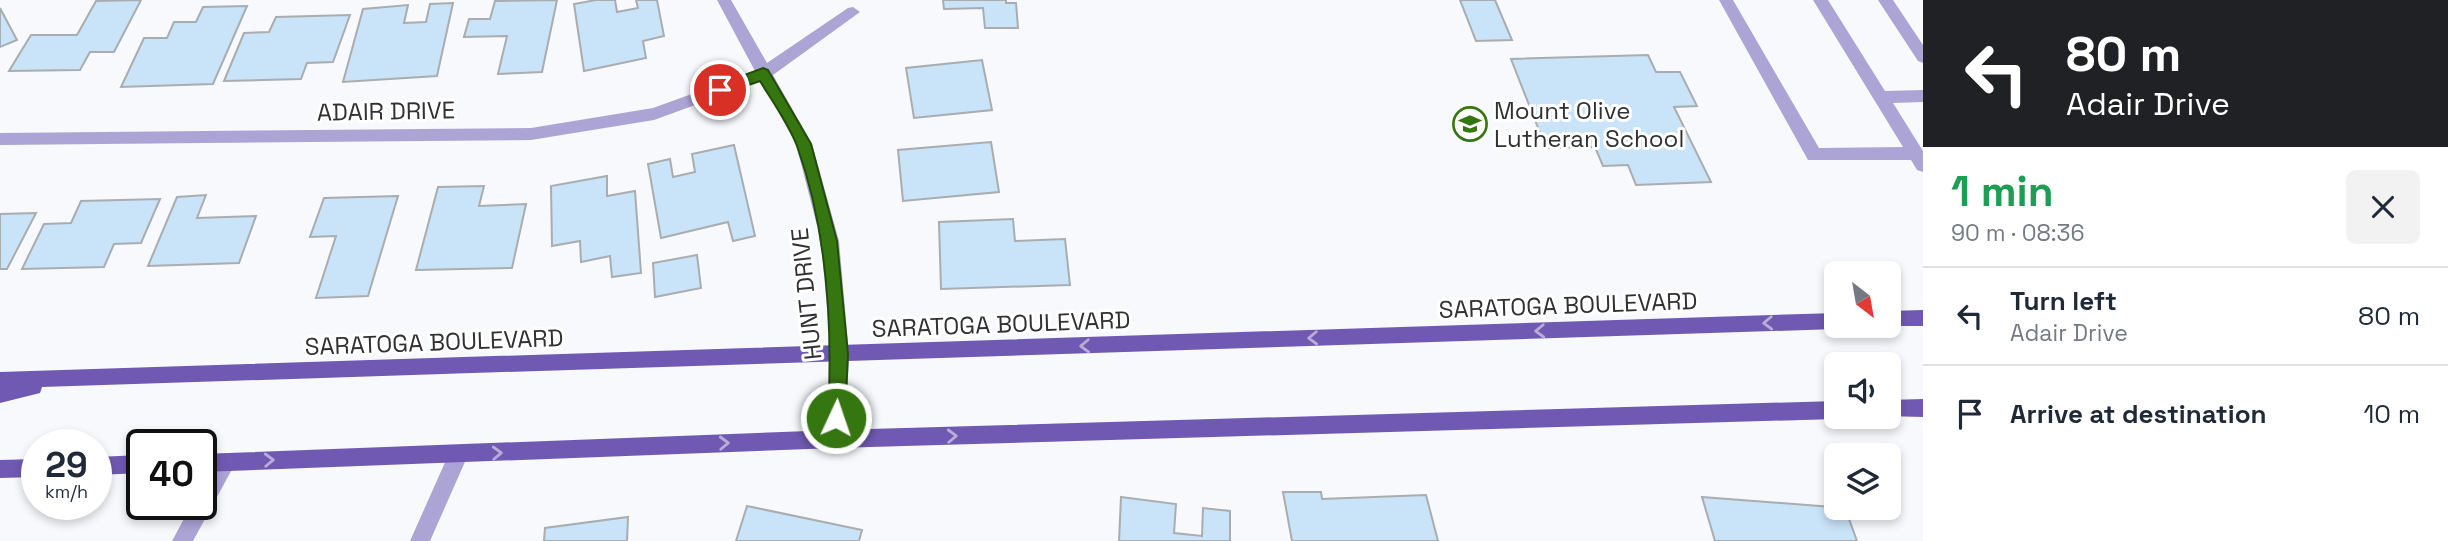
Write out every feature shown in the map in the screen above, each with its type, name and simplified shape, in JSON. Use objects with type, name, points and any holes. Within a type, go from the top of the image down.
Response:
[{"type":"main road","points":[[1901,319],[1923,318]]},
{"type":"main road","name":"SARATOGA BOULEVARD","points":[[0,380],[1824,321]]},
{"type":"main road","points":[[0,394],[74,377]]},
{"type":"main road","points":[[1901,409],[1923,408]]},
{"type":"main road","points":[[217,462],[835,439],[1824,411]]},
{"type":"main road","points":[[0,469],[21,468]]},
{"type":"street","name":"HUNT DRIVE","points":[[723,0],[804,144],[830,241],[840,354],[835,439]]},
{"type":"street","points":[[1726,0],[1814,155],[1919,159]]},
{"type":"street","points":[[1820,0],[1919,159]]},
{"type":"street","points":[[1885,0],[1923,57]]},
{"type":"street","name":"ADAIR DRIVE","points":[[0,139],[531,134],[654,114],[763,74],[853,12]]},
{"type":"street","points":[[1881,97],[1923,96]]},
{"type":"street","points":[[420,541],[458,455]]},
{"type":"street","points":[[182,541],[226,462]]},
{"type":"building","points":[[141,0],[114,52],[90,52],[80,70],[9,71],[31,35],[77,35],[96,1]]},
{"type":"building","points":[[557,0],[542,72],[498,74],[507,36],[464,37],[469,19],[490,19],[495,1]]},
{"type":"building","points":[[615,0],[617,12],[638,8],[636,0],[657,0],[664,36],[643,41],[646,58],[584,71],[574,4]]},
{"type":"building","points":[[943,0],[1006,0],[1006,3],[1016,3],[1018,28],[985,28],[983,8],[944,9]]},
{"type":"building","points":[[1460,0],[1495,0],[1512,40],[1476,41]]},
{"type":"building","points":[[453,3],[437,76],[343,82],[363,9],[408,5],[404,23],[426,22],[430,4]]},
{"type":"building","points":[[247,6],[213,84],[121,87],[144,38],[167,38],[174,22],[196,22],[203,7]]},
{"type":"building","points":[[0,8],[17,40],[0,47]]},
{"type":"building","points":[[350,15],[333,62],[307,63],[301,79],[224,81],[244,33],[269,32],[276,17]]},
{"type":"building","points":[[1648,55],[1656,72],[1680,72],[1697,106],[1674,107],[1711,182],[1636,185],[1628,165],[1603,166],[1595,147],[1546,148],[1511,59]]},
{"type":"building","points":[[982,60],[992,110],[914,118],[906,68]]},
{"type":"building","points":[[991,142],[999,192],[903,201],[898,150]]},
{"type":"building","points":[[734,145],[755,236],[733,241],[728,222],[661,238],[648,164],[670,159],[673,177],[695,172],[692,154]]},
{"type":"building","points":[[607,176],[607,196],[635,191],[641,273],[612,277],[610,256],[581,262],[580,241],[552,246],[551,186]]},
{"type":"building","points":[[484,186],[479,206],[526,204],[512,268],[416,270],[438,187]]},
{"type":"building","points":[[206,195],[197,218],[256,216],[239,263],[148,266],[177,197]]},
{"type":"building","points":[[398,196],[368,296],[316,298],[336,236],[310,237],[324,198]]},
{"type":"building","points":[[160,199],[141,243],[114,244],[104,267],[22,269],[44,224],[71,223],[81,201]]},
{"type":"building","points":[[36,213],[7,269],[0,269],[0,214]]},
{"type":"building","points":[[1013,219],[1015,241],[1065,239],[1070,285],[941,289],[939,222]]},
{"type":"building","points":[[697,255],[701,288],[655,297],[653,263]]},
{"type":"building","points":[[1283,492],[1321,492],[1322,499],[1426,495],[1438,541],[1292,541]]},
{"type":"building","points":[[1121,497],[1176,504],[1174,533],[1202,536],[1203,508],[1230,511],[1230,541],[1119,541]]},
{"type":"building","points":[[1702,497],[1824,506],[1824,520],[1849,520],[1857,541],[1715,541]]},
{"type":"building","points":[[747,506],[862,530],[859,541],[736,541]]},
{"type":"building","points":[[628,517],[627,541],[544,541],[545,528]]},
{"type":"place","name":"Mount Olive Lutheran School","points":[[1470,124]]},
{"type":"route","points":[[720,90],[763,74],[804,144],[830,241],[840,354],[836,418]]}]
